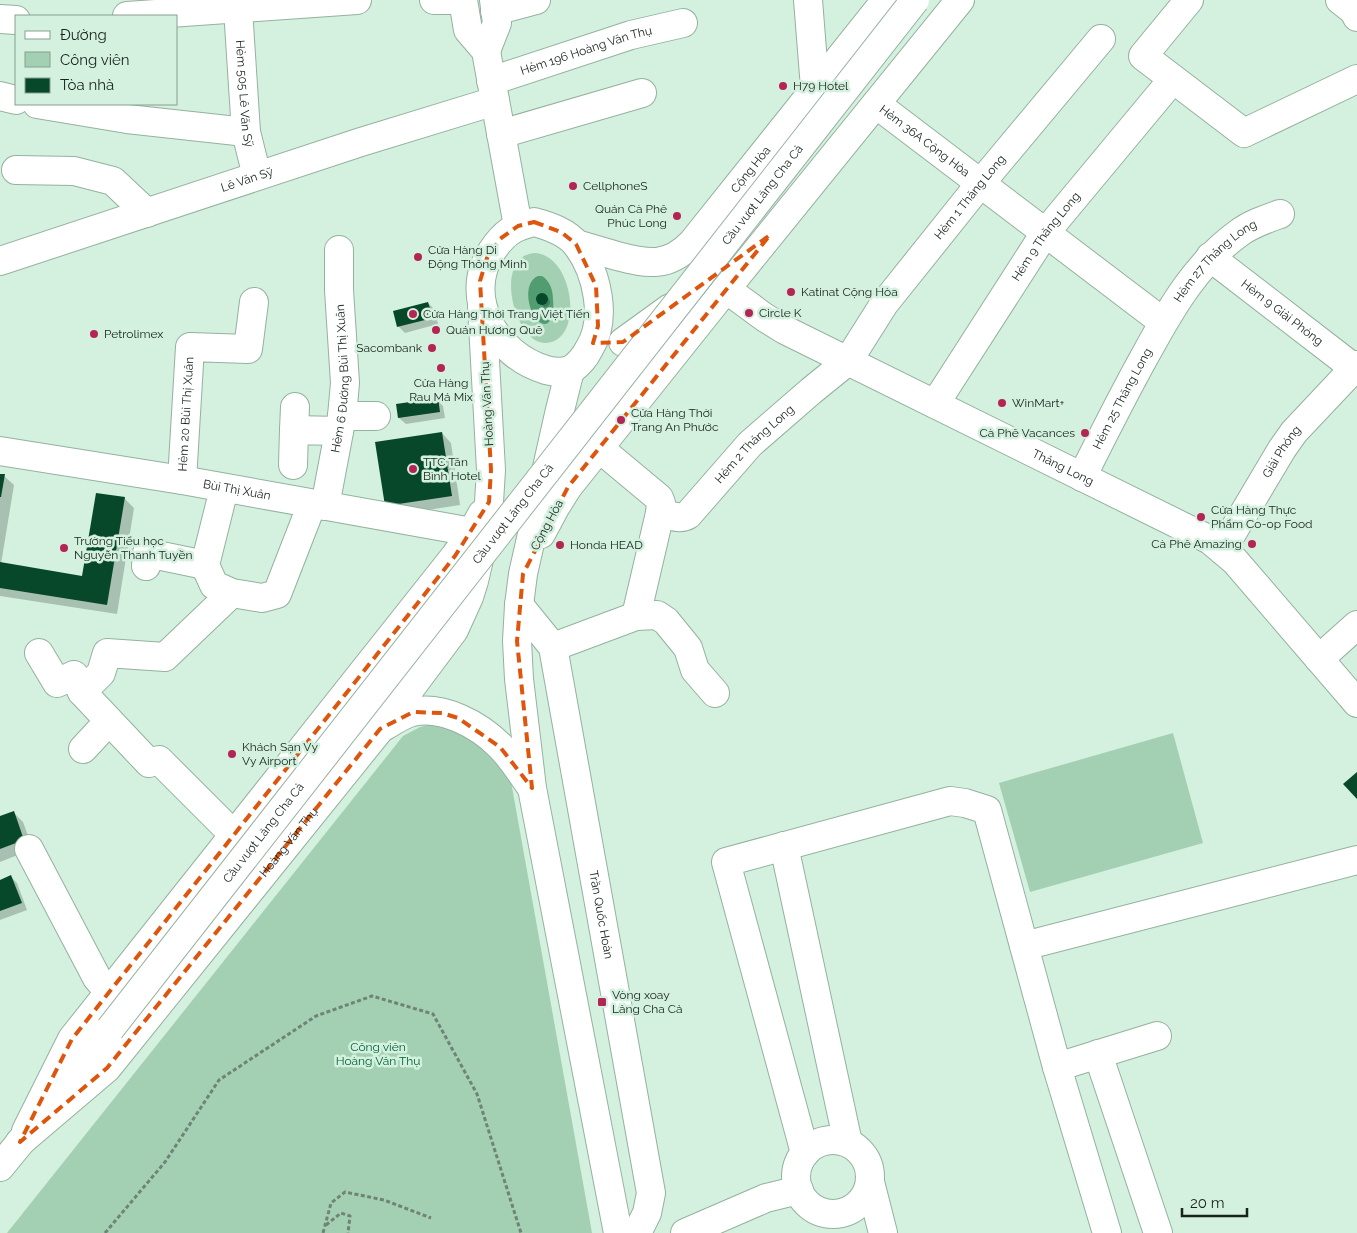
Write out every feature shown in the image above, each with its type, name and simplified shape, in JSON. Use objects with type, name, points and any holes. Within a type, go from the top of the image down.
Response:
[{"type":"main road","points":[[143,15],[357,0]]},
{"type":"main road","points":[[434,0],[463,0],[468,30],[486,50]]},
{"type":"main road","points":[[518,226],[486,50],[497,23],[494,5],[536,0]]},
{"type":"main road","points":[[808,0],[815,88]]},
{"type":"main road","name":"Cộng Hòa","points":[[576,244],[650,263],[666,261],[680,254],[692,243],[886,0]]},
{"type":"main road","name":"Cầu vượt Lăng Cha Cả","points":[[110,1029],[915,0]]},
{"type":"main road","name":"Cộng Hòa","points":[[523,574],[556,506],[568,487],[960,0]]},
{"type":"main road","points":[[1189,0],[1143,56],[1244,133],[1357,79]]},
{"type":"main road","points":[[1340,0],[1354,11],[1357,18]]},
{"type":"main road","name":"Hẻm 505 Lê Văn Sỹ","points":[[238,9],[246,132],[257,176]]},
{"type":"main road","points":[[0,19],[15,20]]},
{"type":"main road","name":"Hẻm 196 Hoàng Văn Thụ","points":[[493,91],[632,34],[683,23]]},
{"type":"main road","name":"Hẻm 1 Thăng Long","points":[[848,361],[884,304],[1100,39]]},
{"type":"main road","name":"Hẻm 9 Thăng Long","points":[[935,404],[1045,233],[1173,79]]},
{"type":"main road","name":"Lê Văn Sỹ","points":[[0,262],[257,176],[493,91]]},
{"type":"main road","points":[[501,134],[642,91]]},
{"type":"main road","points":[[0,96],[15,100]]},
{"type":"main road","name":"Hẻm 36A Cộng Hòa","points":[[876,104],[1163,322]]},
{"type":"main road","points":[[43,105],[127,119],[246,132]]},
{"type":"main road","points":[[16,170],[74,171],[112,182],[147,213]]},
{"type":"main road","name":"Hẻm 27 Thăng Long","points":[[1163,322],[1190,282],[1210,257],[1238,233],[1252,224],[1280,214]]},
{"type":"main road","points":[[534,222],[547,225],[561,232],[576,244],[588,264],[596,286],[598,326],[593,343],[584,358],[570,370],[554,372],[533,366],[508,349],[493,332],[482,306],[480,282],[487,258],[500,239],[518,226],[534,222]]},
{"type":"main road","points":[[622,342],[770,236]]},
{"type":"main road","name":"Hẻm 6 Đường Bùi Thị Xuân","points":[[232,593],[262,598],[277,594],[319,505],[341,424],[344,383],[339,250]]},
{"type":"main road","name":"Hẻm 9 Giải Phóng","points":[[1210,257],[1355,366]]},
{"type":"main road","name":"Thăng Long","points":[[726,289],[778,326],[1210,540],[1235,561],[1357,703]]},
{"type":"main road","name":"Hẻm 20 Bùi Thị Xuân","points":[[182,480],[190,346],[248,349],[254,302]]},
{"type":"main road","name":"Hoàng Văn Thụ","points":[[20,1142],[107,1068],[380,729],[454,630],[466,605],[474,581],[483,542],[491,470],[482,306]]},
{"type":"main road","name":"Hẻm 25 Thăng Long","points":[[1082,477],[1119,402],[1163,322]]},
{"type":"main road","points":[[593,343],[688,337]]},
{"type":"main road","name":"Hẻm 2 Thăng Long","points":[[660,512],[680,517],[688,514],[750,444],[848,361]]},
{"type":"main road","name":"Giải Phóng","points":[[1222,550],[1294,432],[1355,366]]},
{"type":"main road","points":[[570,370],[558,414],[523,574],[517,641],[519,678],[532,788],[618,1233]]},
{"type":"main road","points":[[293,464],[294,418],[341,424],[376,416]]},
{"type":"main road","points":[[599,448],[658,498],[661,503],[636,616]]},
{"type":"main road","name":"Bùi Thị Xuân","points":[[0,451],[182,480],[472,532]]},
{"type":"main road","points":[[82,692],[102,673],[107,653],[165,657],[232,593],[214,585],[205,565],[224,489]]},
{"type":"main road","name":"Hoàng Văn Thụ","points":[[20,1142],[72,1039],[449,564],[472,532],[488,502]]},
{"type":"main road","points":[[146,566],[147,553],[205,565]]},
{"type":"main road","name":"Trần Quốc Hoàn","points":[[519,605],[553,647],[651,1193],[647,1213],[637,1233]]},
{"type":"main road","points":[[553,647],[636,616],[657,615],[666,620],[688,648],[695,670],[715,693]]},
{"type":"main road","points":[[1319,659],[1357,626]]},
{"type":"main road","points":[[39,653],[57,682],[74,675],[82,692],[149,763],[159,760],[234,835]]},
{"type":"main road","points":[[380,729],[398,718],[413,712],[428,711],[458,718],[486,734],[500,747],[532,788]]},
{"type":"main road","points":[[83,749],[109,721]]},
{"type":"main road","points":[[805,1154],[726,862],[950,801],[965,803],[987,810],[1057,1067],[1107,1233]]},
{"type":"main road","points":[[784,846],[848,1143]]},
{"type":"main road","points":[[29,849],[97,978],[109,992]]},
{"type":"main road","points":[[1024,946],[1357,860]]},
{"type":"main road","name":"Hoàng Văn Thụ","points":[[0,1167],[110,1029]]},
{"type":"main road","points":[[1057,1067],[1158,1036]]},
{"type":"main road","points":[[1098,1054],[1158,1233]]},
{"type":"main road","points":[[870,1182],[866,1193],[859,1203],[839,1213],[830,1223],[805,1201],[796,1180],[800,1162],[814,1145],[825,1141],[837,1140],[848,1143],[866,1159],[883,1233]]},
{"type":"main road","points":[[685,1233],[766,1198],[799,1190]]},
{"type":"path","points":[[105,1233],[165,1162],[219,1080],[316,1016],[372,996],[433,1014],[477,1094],[520,1233]]},
{"type":"path","points":[[324,1233],[331,1202],[345,1192],[384,1200],[431,1218]]},
{"type":"path","points":[[325,1225],[342,1214],[350,1216],[348,1233]]},
{"type":"highlighted area","points":[[534,222],[561,232],[576,244],[596,286],[598,326],[593,343],[623,342],[770,235],[568,487],[523,574],[517,641],[532,788],[500,747],[458,718],[442,713],[413,712],[380,729],[107,1068],[20,1142],[72,1039],[455,556],[489,502],[491,470],[480,281],[487,258],[500,239],[518,226]]},
{"type":"green space","points":[[535,253],[548,257],[559,268],[566,282],[570,298],[570,314],[566,328],[558,339],[546,343],[536,341],[527,333],[519,321],[511,292],[512,277],[516,265],[524,256]]},
{"type":"green space","name":"Công viên Hoàng Văn Thụ","points":[[441,722],[481,738],[510,776],[592,1233],[7,1233],[403,736],[420,727]]},
{"type":"green space","points":[[1173,733],[1203,843],[1030,892],[999,783]]},
{"type":"shaded area","points":[[538,276],[542,276],[547,280],[552,293],[552,316],[548,323],[545,324],[537,320],[530,307],[528,292],[533,280]]},
{"type":"building","points":[[540,293],[544,293],[548,299],[544,305],[540,305],[536,301],[536,297]]},
{"type":"building","name":"Cửa Hàng Thời Trang Việt Tiến","points":[[428,302],[433,318],[397,327],[393,311]]},
{"type":"building","points":[[438,398],[440,412],[398,418],[396,404]]},
{"type":"building","name":"TTC Tân Bình Hotel","points":[[442,432],[452,496],[385,506],[375,442]]},
{"type":"building","points":[[0,474],[5,474],[1,497],[0,497]]},
{"type":"building","points":[[96,493],[125,497],[107,605],[0,588],[0,562],[82,576]]},
{"type":"building","points":[[1357,772],[1357,799],[1343,784]]},
{"type":"building","points":[[14,811],[24,840],[0,849],[0,816]]},
{"type":"building","points":[[11,875],[22,903],[0,911],[0,880]]},
{"type":"place","name":"H79 Hotel","points":[[783,86]]},
{"type":"place","name":"CellphoneS","points":[[573,186]]},
{"type":"place","name":"Quán Cà Phê Phúc Long","points":[[677,216]]},
{"type":"place","name":"Cửa Hàng Di Động Thông Minh","points":[[418,257]]},
{"type":"place","name":"Katinat Cộng Hòa","points":[[791,292]]},
{"type":"place","name":"Circle K","points":[[749,313]]},
{"type":"place","name":"Cửa Hàng Thời Trang Việt Tiến","points":[[413,314]]},
{"type":"place","name":"Quán Hương Quê","points":[[436,330]]},
{"type":"place","name":"Petrolimex","points":[[94,334]]},
{"type":"place","name":"Sacombank","points":[[432,348]]},
{"type":"place","name":"Cửa Hàng Rau Má Mix","points":[[441,368]]},
{"type":"place","name":"WinMart+","points":[[1002,403]]},
{"type":"place","name":"Cửa Hàng Thời Trang An Phước","points":[[621,420]]},
{"type":"place","name":"Cà Phê Vacances","points":[[1085,433]]},
{"type":"place","name":"TTC Tân Bình Hotel","points":[[413,469]]},
{"type":"place","name":"Cửa Hàng Thực Phẩm Co-op Food","points":[[1201,517]]},
{"type":"place","name":"Cà Phê Amazing","points":[[1252,544]]},
{"type":"place","name":"Honda HEAD","points":[[560,545]]},
{"type":"place","name":"Trường Tiểu học Nguyễn Thanh Tuyền","points":[[64,548]]},
{"type":"place","name":"Khách Sạn Vy Vy Airport","points":[[232,754]]},
{"type":"place","name":"Vòng xoay Lăng Cha Cả","points":[[602,1002]]}]
